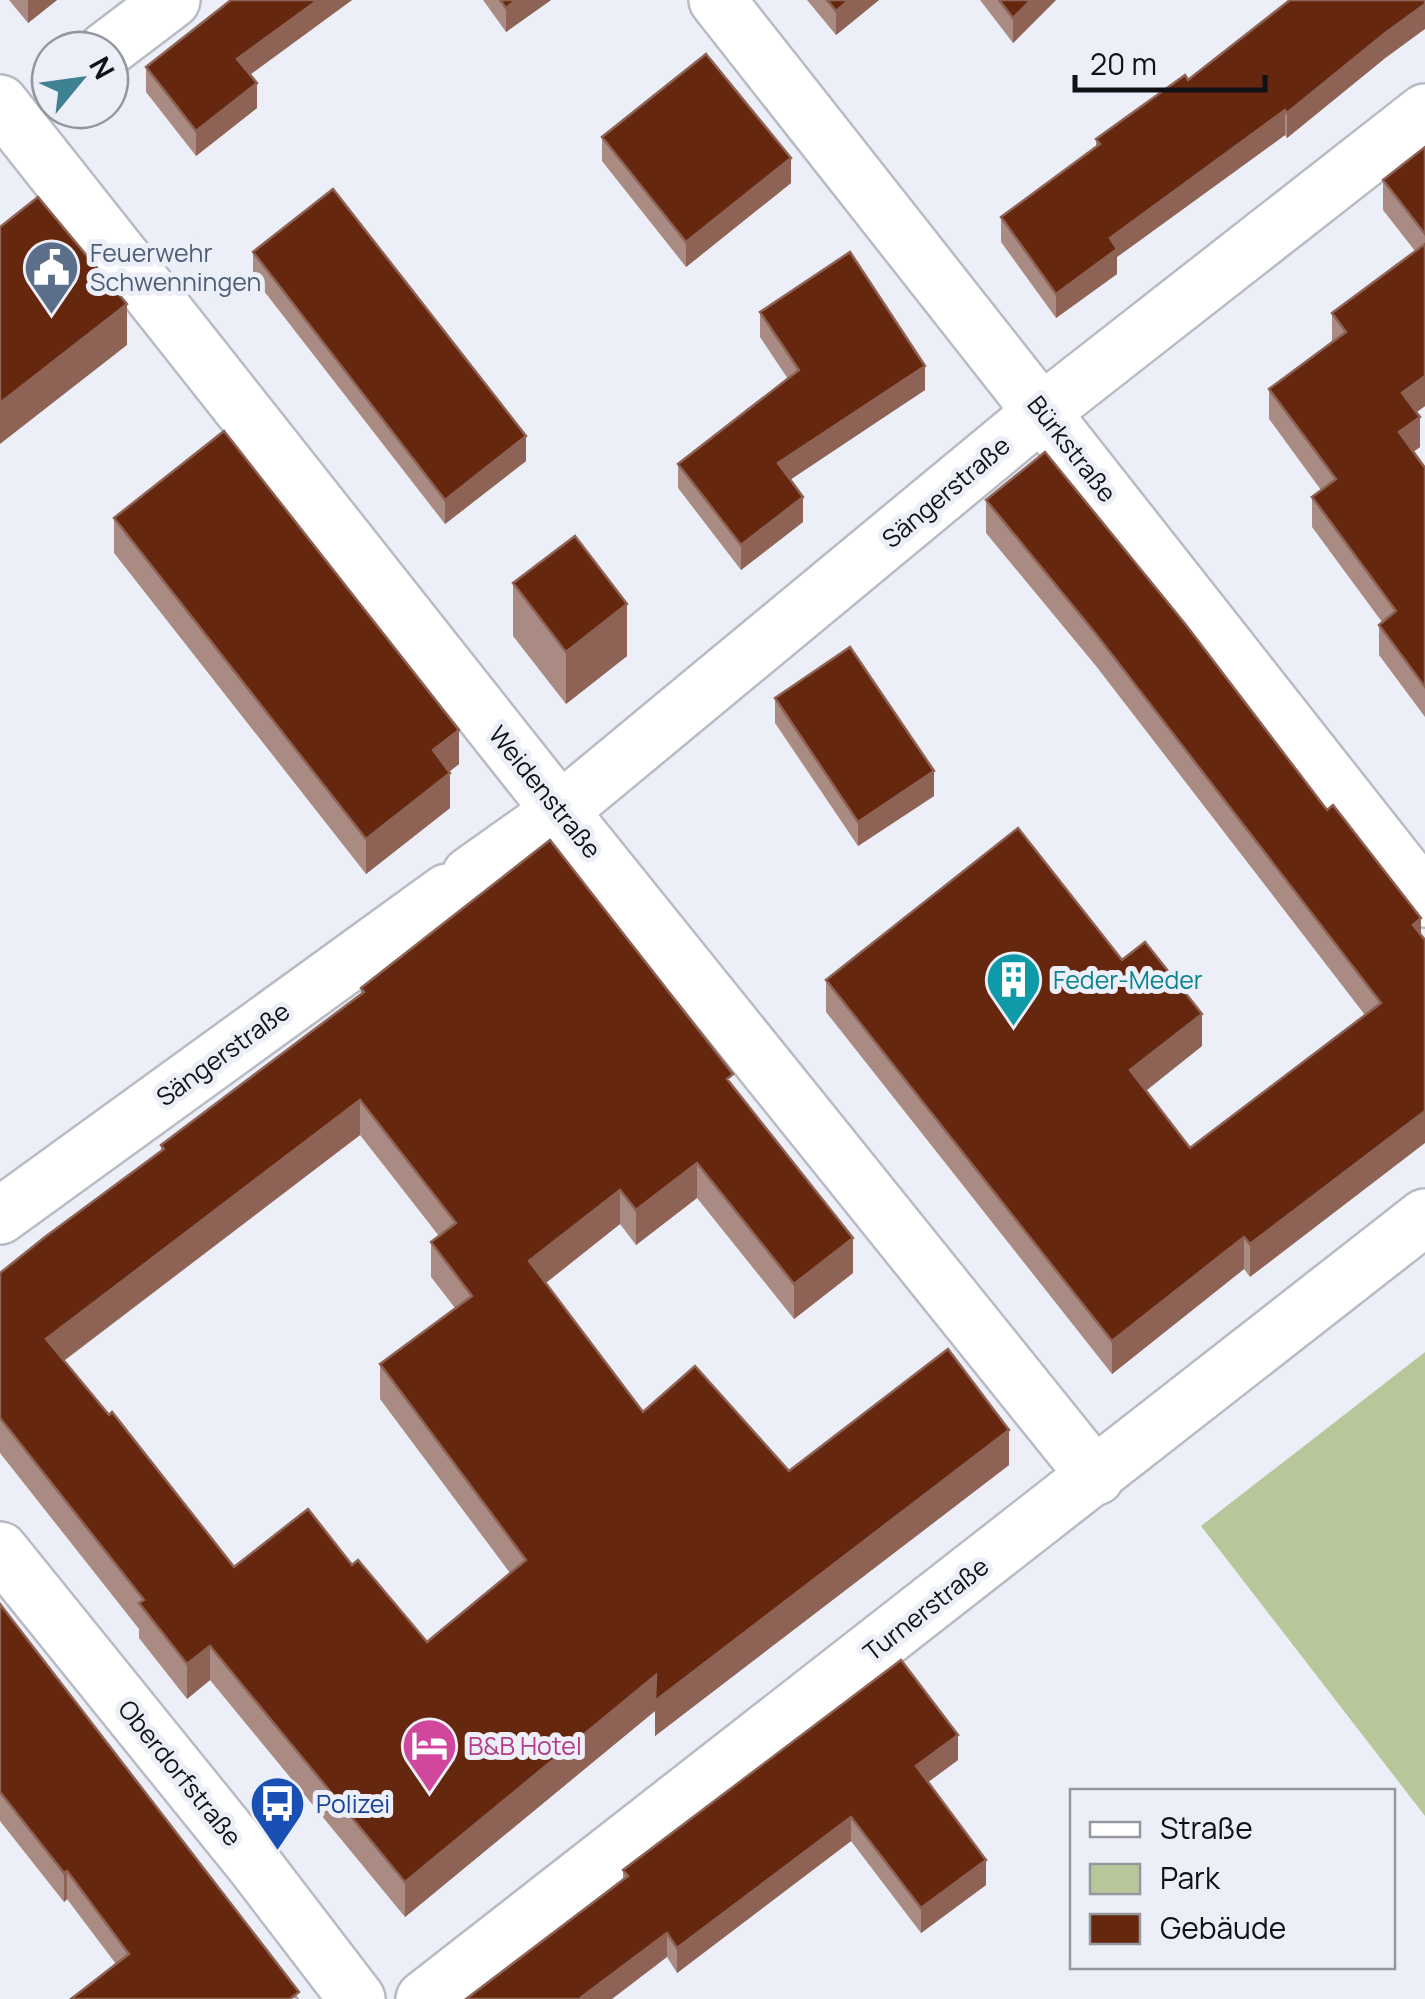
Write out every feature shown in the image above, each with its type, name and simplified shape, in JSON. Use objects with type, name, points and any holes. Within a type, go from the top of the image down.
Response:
[{"type":"street","points":[[130,32],[172,0]]},
{"type":"street","name":"Bürkstraße","points":[[717,0],[1425,899]]},
{"type":"street","name":"Weidenstraße","points":[[16,111],[560,811],[1096,1477]]},
{"type":"street","name":"Sängerstraße","points":[[0,1216],[560,811],[1043,412],[1425,112]]},
{"type":"street","name":"Turnerstraße","points":[[424,1999],[1425,1217]]},
{"type":"street","name":"Oberdorfstraße","points":[[0,1550],[357,1999]]},
{"type":"green space","points":[[1425,1352],[1425,1816],[1201,1526]]},
{"type":"building","points":[[231,0],[318,0],[237,59],[257,83],[196,131],[146,67]]},
{"type":"building","points":[[500,0],[516,0],[506,8]]},
{"type":"building","points":[[827,0],[849,0],[836,11]]},
{"type":"building","points":[[999,0],[1031,0],[1013,18]]},
{"type":"building","points":[[1290,0],[1425,0],[1425,4],[1287,113],[1285,110],[1110,238],[1117,249],[1056,294],[1001,217],[1100,144],[1096,139],[1185,75],[1188,80]]},
{"type":"building","points":[[706,54],[791,158],[686,242],[602,137]]},
{"type":"building","points":[[1425,147],[1425,234],[1383,180]]},
{"type":"building","points":[[333,189],[526,436],[445,500],[253,252]]},
{"type":"building","points":[[38,197],[127,304],[0,403],[0,227]]},
{"type":"building","points":[[1425,244],[1425,376],[1402,393],[1420,417],[1399,432],[1425,468],[1425,687],[1379,625],[1396,611],[1312,497],[1336,479],[1269,389],[1346,332],[1332,313]]},
{"type":"building","points":[[850,252],[925,366],[778,463],[803,497],[741,545],[678,464],[799,370],[760,312]]},
{"type":"building","points":[[224,431],[459,730],[433,750],[450,773],[366,839],[114,518]]},
{"type":"building","points":[[1045,452],[1186,625],[1327,810],[1333,805],[1421,918],[1413,925],[1425,940],[1425,1111],[1250,1244],[1244,1237],[1112,1341],[826,980],[1018,828],[1122,960],[1145,942],[1202,1014],[1130,1070],[1190,1148],[1381,1003],[1096,634],[986,500]]},
{"type":"building","points":[[575,536],[627,604],[566,652],[513,583]]},
{"type":"building","points":[[850,647],[934,771],[858,822],[775,698]]},
{"type":"building","points":[[550,840],[733,1074],[727,1079],[853,1238],[794,1284],[697,1163],[636,1210],[620,1190],[529,1261],[643,1412],[695,1366],[789,1471],[948,1349],[1009,1430],[655,1701],[656,1675],[405,1882],[210,1646],[187,1664],[139,1603],[144,1600],[0,1418],[0,1273],[364,992],[361,988]],"holes":[[[360,1100],[456,1223],[431,1242],[472,1296],[380,1364],[526,1560],[427,1642],[358,1560],[352,1565],[308,1509],[234,1567],[112,1412],[109,1415],[46,1339]]]},
{"type":"building","points":[[0,1604],[299,1992],[290,1999],[71,1999],[129,1954],[67,1871],[64,1873],[0,1792]]},
{"type":"building","points":[[901,1660],[958,1735],[916,1766],[986,1860],[921,1908],[851,1817],[677,1948],[667,1933],[579,1999],[466,1999],[628,1876],[623,1870]]},
{"type":"place","name":"Feuerwehr Schwenningen","points":[[51,316]]},
{"type":"place","name":"Feder-Meder","points":[[1014,1029]]},
{"type":"place","name":"B&B Hotel","points":[[429,1795]]},
{"type":"place","name":"Polizei","points":[[277,1853]]}]
